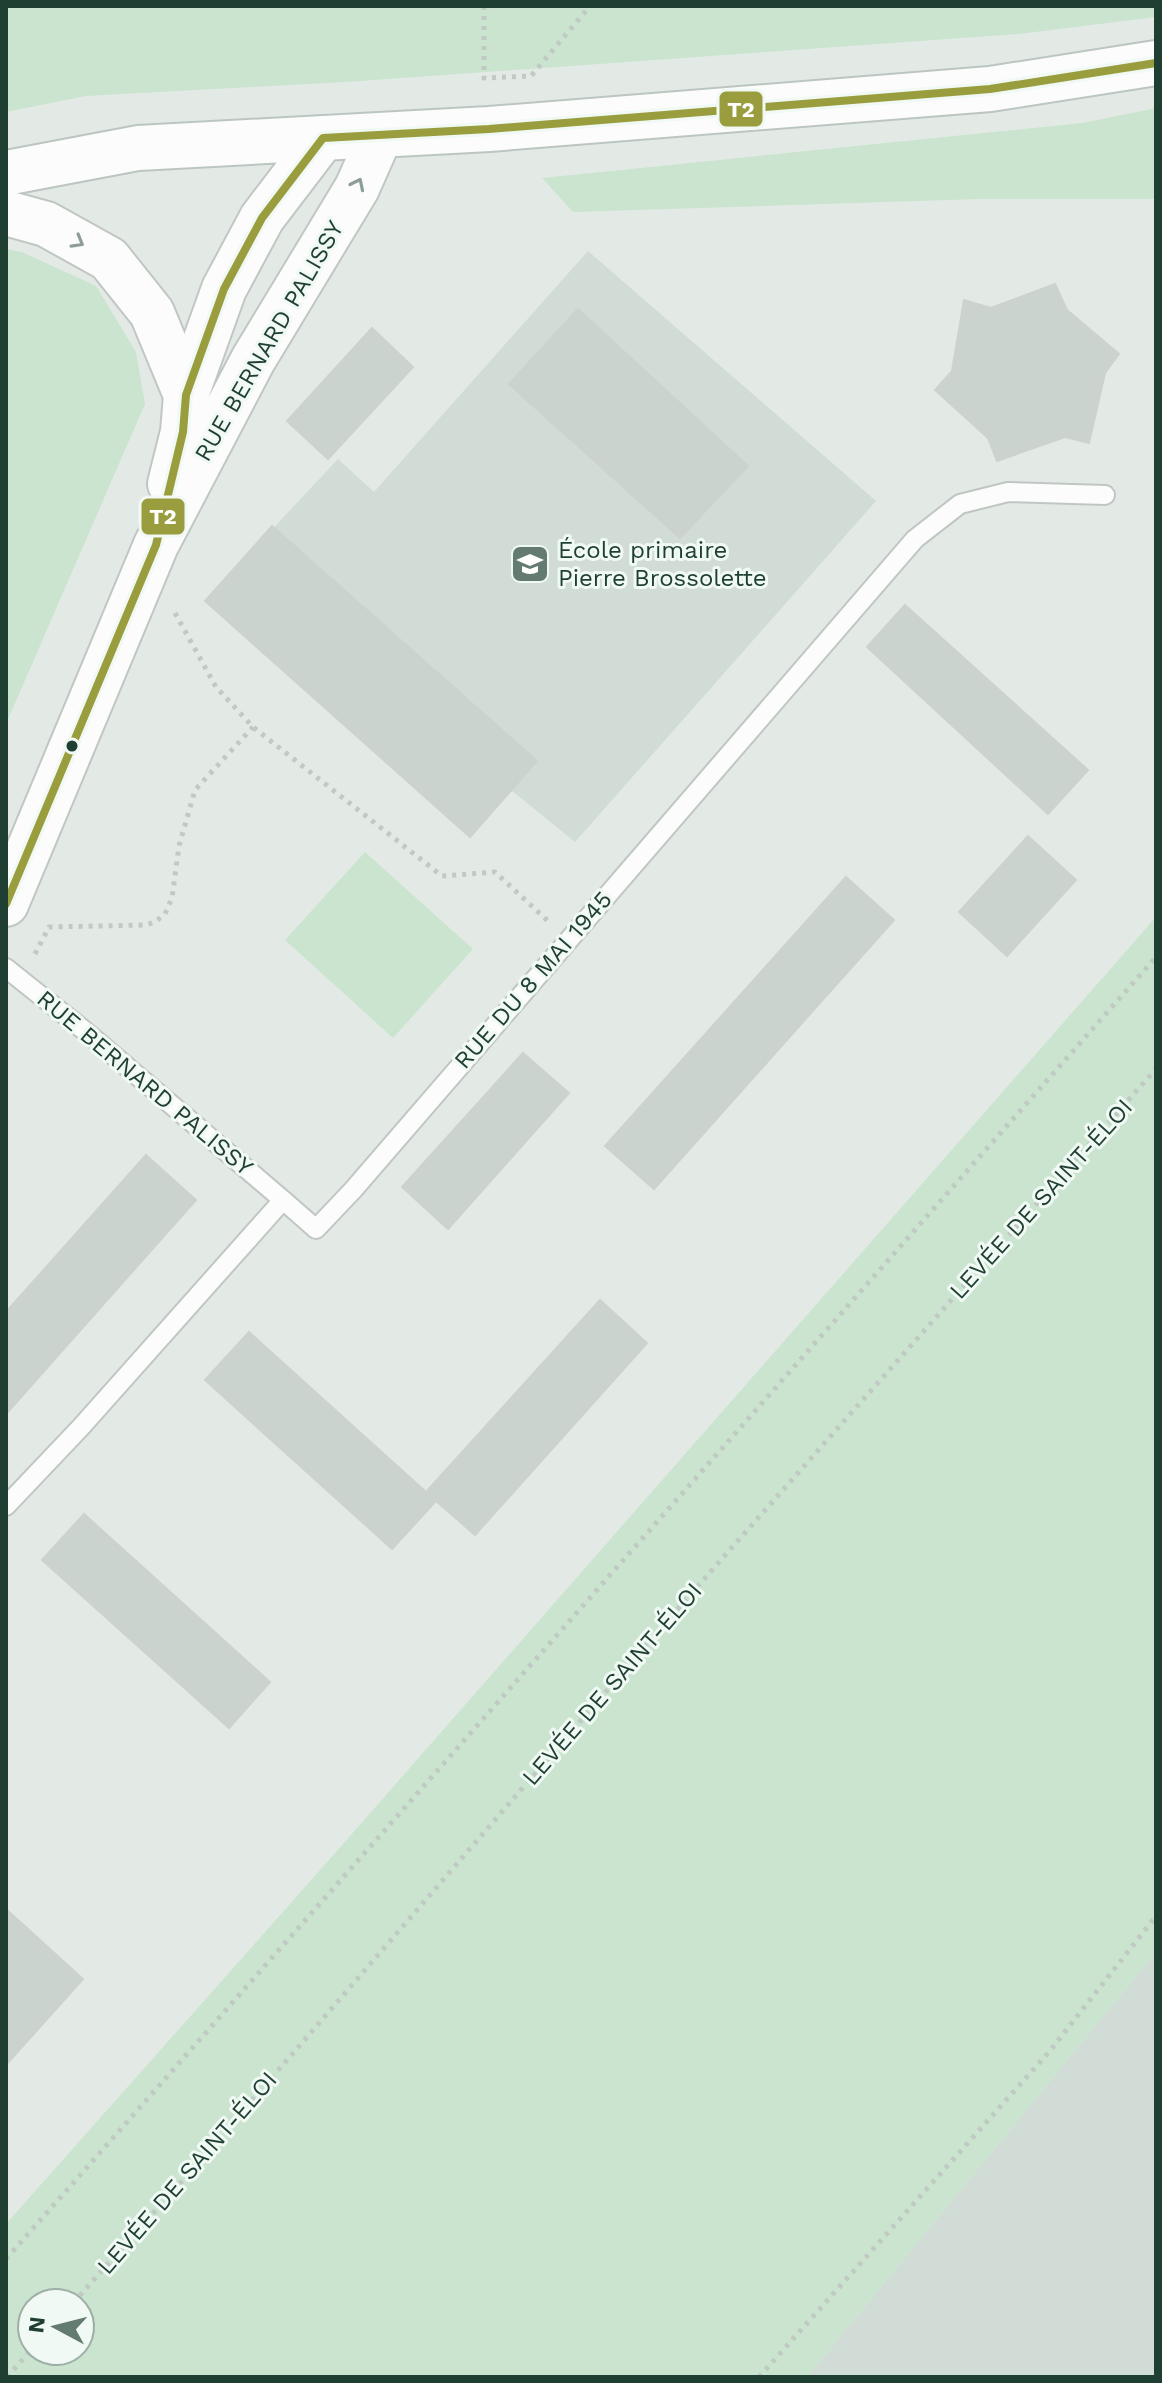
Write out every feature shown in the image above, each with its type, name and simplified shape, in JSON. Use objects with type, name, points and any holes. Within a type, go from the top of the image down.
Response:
[{"type":"street","points":[[6,173],[138,148],[380,136],[990,89],[1156,63]]},
{"type":"street","name":"RUE BERNARD PALISSY","points":[[6,904],[156,545],[253,360],[357,188],[380,136]]},
{"type":"street","name":"RUE BERNARD PALISSY","points":[[156,545],[183,432],[186,395],[224,289],[262,218],[323,138]]},
{"type":"street","name":"RUE BERNARD PALISSY","points":[[6,213],[46,224],[109,259],[152,313],[186,395]]},
{"type":"lane","name":"RUE DU 8 MAI 1945","points":[[283,1200],[316,1229],[915,539],[960,504],[1008,492],[1105,495]]},
{"type":"lane","name":"RUE BERNARD PALISSY","points":[[14,973],[283,1200]]},
{"type":"lane","points":[[6,1506],[81,1427],[283,1200]]},
{"type":"path","points":[[484,6],[484,78],[531,76],[590,6]]},
{"type":"path","points":[[174,612],[216,687],[253,727],[442,876],[495,872],[567,939]]},
{"type":"path","points":[[14,973],[49,927],[146,925],[165,914],[172,898],[179,846],[195,790],[253,727]]},
{"type":"path","points":[[6,2259],[1156,957]]},
{"type":"path","name":"LEVÉE DE SAINT-ÉLOI","points":[[87,2287],[692,1593],[1156,1069]]},
{"type":"path","points":[[759,2377],[1049,2052],[1156,1916]]},
{"type":"shaded area","name":"École primaire Pierre Brossolette","points":[[588,251],[876,501],[575,842],[511,790],[470,837],[205,601],[338,459],[374,492]]},
{"type":"shaded area","points":[[1156,1952],[1156,2377],[807,2377]]},
{"type":"green space","points":[[6,6],[1156,6],[1156,17],[1019,34],[346,82],[86,96],[6,112]]},
{"type":"green space","points":[[1156,108],[1156,199],[980,199],[573,212],[542,178],[1082,123]]},
{"type":"green space","points":[[6,249],[22,252],[96,286],[136,352],[145,404],[6,724]]},
{"type":"green space","points":[[365,852],[473,949],[393,1038],[285,940]]},
{"type":"green space","points":[[1156,917],[1156,1952],[807,2377],[6,2377],[6,2224]]},
{"type":"building","points":[[1055,284],[1067,310],[1119,354],[1105,373],[1089,443],[1065,437],[997,461],[988,438],[935,390],[952,371],[964,300],[991,308]]},
{"type":"building","points":[[578,309],[748,466],[680,538],[509,384]]},
{"type":"building","points":[[372,328],[413,367],[328,459],[287,421]]},
{"type":"building","points":[[272,526],[537,761],[470,837],[205,601]]},
{"type":"building","points":[[905,605],[1088,770],[1048,814],[867,647]]},
{"type":"building","points":[[1028,836],[1076,880],[1007,956],[959,912]]},
{"type":"building","points":[[846,877],[894,920],[654,1189],[605,1146]]},
{"type":"building","points":[[523,1053],[569,1093],[448,1229],[402,1187]]},
{"type":"building","points":[[146,1155],[196,1200],[6,1414],[6,1312]]},
{"type":"building","points":[[600,1300],[647,1343],[475,1535],[436,1501],[392,1549],[205,1380],[249,1332],[426,1492]]},
{"type":"building","points":[[84,1514],[270,1682],[229,1728],[42,1560]]},
{"type":"building","points":[[6,1909],[83,1979],[6,2065]]},
{"type":"transit line","name":"T2","points":[[6,904],[156,545],[183,432],[186,395],[224,289],[262,218],[323,138],[489,129],[990,89],[1156,63]]},
{"type":"place","name":"École primaire Pierre Brossolette","points":[[530,564]]}]
